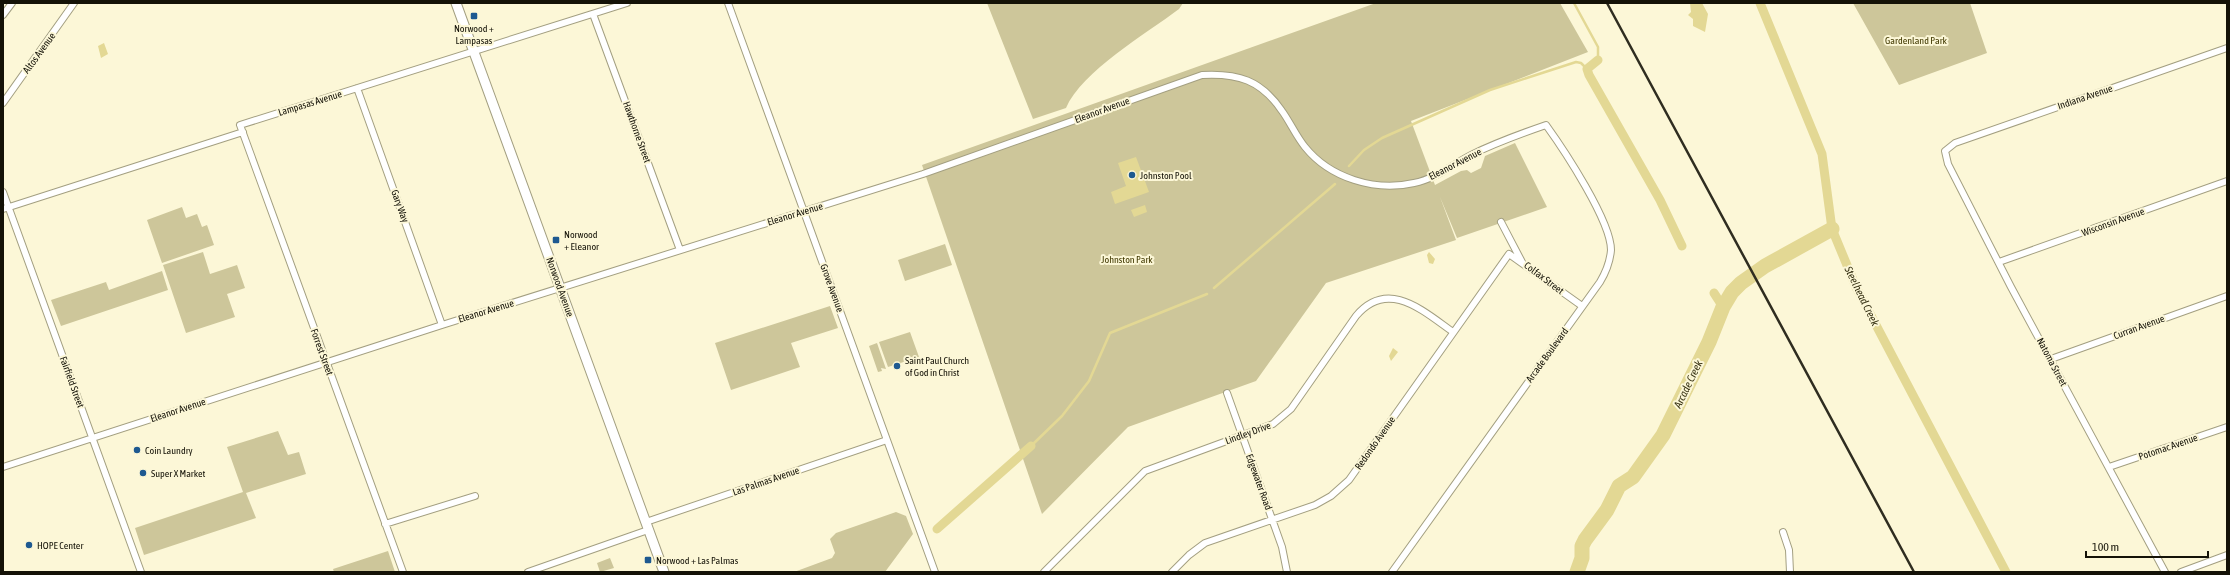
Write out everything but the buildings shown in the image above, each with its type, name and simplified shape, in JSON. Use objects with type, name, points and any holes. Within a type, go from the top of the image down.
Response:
[{"type":"main road","name":"Norwood Avenue","points":[[456,3],[664,572]]},
{"type":"street","points":[[3,15],[12,3]]},
{"type":"street","name":"Altos Avenue","points":[[3,103],[74,3]]},
{"type":"street","name":"Lampasas Avenue","points":[[6,209],[242,132],[240,125],[627,3]]},
{"type":"street","name":"Grove Avenue","points":[[728,3],[935,572]]},
{"type":"street","name":"Hawthorne Street","points":[[593,14],[680,250]]},
{"type":"street","name":"Indiana Avenue","points":[[1945,151],[1955,143],[2227,48]]},
{"type":"street","name":"Eleanor Avenue","points":[[3,467],[442,325],[928,172],[1202,75],[1225,74],[1248,79],[1267,92],[1282,110],[1305,147],[1322,164],[1343,176],[1366,184],[1390,186],[1414,183],[1437,175],[1469,156],[1503,140],[1546,125]]},
{"type":"street","name":"Gary Way","points":[[357,88],[442,325]]},
{"type":"street","name":"Arcade Boulevard","points":[[1392,572],[1606,272],[1611,249],[1609,238],[1579,176],[1546,125]]},
{"type":"street","name":"Forrest Street","points":[[242,132],[402,572]]},
{"type":"street","name":"Natoma Street","points":[[1945,151],[1948,164],[1999,262],[2165,572]]},
{"type":"street","name":"Wisconsin Avenue","points":[[1999,262],[2227,181]]},
{"type":"street","name":"Fairfield Street","points":[[3,192],[6,209],[141,572]]},
{"type":"street","name":"Colfax Street","points":[[1501,222],[1523,264],[1582,306]]},
{"type":"street","name":"Redondo Avenue","points":[[1172,572],[1194,550],[1205,543],[1321,502],[1344,484],[1509,254],[1523,264]]},
{"type":"street","name":"Curran Avenue","points":[[2051,359],[2227,296]]},
{"type":"street","name":"Lindley Drive","points":[[1044,572],[1146,470],[1273,424],[1288,414],[1356,316],[1370,304],[1387,299],[1405,301],[1453,332]]},
{"type":"street","name":"Edgewater Road","points":[[1227,393],[1272,520],[1287,572]]},
{"type":"street","name":"Potomac Avenue","points":[[2109,467],[2227,427]]},
{"type":"street","name":"Las Palmas Avenue","points":[[528,572],[647,526],[887,440]]},
{"type":"street","points":[[385,524],[475,496]]},
{"type":"street","points":[[1783,532],[1789,550],[1790,572]]},
{"type":"street","points":[[2180,572],[2227,555]]},
{"type":"green space","points":[[987,3],[1183,3],[1179,9],[1100,67],[1074,94],[1066,108],[1033,119]]},
{"type":"green space","name":"Johnston Park","points":[[1376,3],[1560,3],[1588,52],[1411,121],[1435,185],[1461,171],[1467,170],[1471,173],[1481,168],[1485,156],[1515,143],[1547,207],[1457,238],[1440,197],[1456,240],[1326,283],[1256,381],[1128,427],[1042,514],[922,165]]},
{"type":"green space","name":"Gardenland Park","points":[[1853,3],[1970,3],[1987,53],[1899,85]]},
{"type":"green space","points":[[182,207],[186,218],[197,214],[202,227],[207,225],[214,245],[162,263],[147,220]]},
{"type":"green space","points":[[945,244],[952,265],[905,281],[898,260]]},
{"type":"green space","points":[[203,252],[210,274],[237,265],[245,288],[227,294],[235,317],[186,333],[163,265]]},
{"type":"green space","points":[[162,271],[168,290],[61,326],[51,300],[106,282],[109,290]]},
{"type":"green space","points":[[830,306],[838,328],[791,343],[800,367],[731,390],[715,343]]},
{"type":"green space","points":[[910,332],[919,357],[888,367],[879,342]]},
{"type":"green space","points":[[877,343],[886,369],[881,368],[882,371],[878,372],[869,346]]},
{"type":"green space","points":[[278,431],[288,455],[299,452],[306,474],[246,493],[256,518],[144,555],[135,528],[243,492],[227,447]]},
{"type":"green space","points":[[896,512],[906,516],[913,534],[885,572],[794,572],[832,558],[835,553],[830,539],[836,533]]},
{"type":"green space","points":[[388,551],[395,572],[334,572],[333,569]]},
{"type":"green space","points":[[610,558],[614,568],[600,572],[597,563]]},
{"type":"shaded area","points":[[1690,3],[1702,3],[1708,14],[1705,32],[1693,26],[1693,19],[1688,15],[1691,12]]},
{"type":"shaded area","points":[[104,43],[108,54],[101,58],[98,46]]},
{"type":"shaded area","name":"Johnston Pool","points":[[1136,157],[1149,192],[1115,204],[1111,192],[1126,186],[1118,163]]},
{"type":"shaded area","name":"Johnston Pool","points":[[1145,205],[1147,212],[1134,217],[1131,210]]},
{"type":"shaded area","points":[[1429,252],[1435,259],[1433,264],[1429,263],[1427,255]]},
{"type":"shaded area","points":[[1393,348],[1398,352],[1391,361],[1389,356]]},
{"type":"waterway","points":[[1574,3],[1598,47],[1598,60]]},
{"type":"waterway","name":"Steelhead Creek","points":[[1760,3],[1822,154],[1832,229],[1856,287],[2006,572]]},
{"type":"waterway","points":[[1598,60],[1587,69],[1589,75],[1660,200],[1682,246]]},
{"type":"waterway","points":[[1349,166],[1364,150],[1382,138],[1490,90],[1576,62],[1581,63],[1587,69]]},
{"type":"waterway","points":[[1214,288],[1335,184]]},
{"type":"waterway","name":"Arcade Creek","points":[[1577,572],[1582,558],[1582,546],[1585,540],[1607,510],[1619,486],[1633,477],[1663,435],[1709,342],[1723,307],[1732,292],[1741,283],[1765,266],[1832,229]]},
{"type":"waterway","points":[[1714,293],[1723,307]]},
{"type":"waterway","points":[[1031,446],[1062,416],[1089,381],[1110,333],[1207,294]]},
{"type":"waterway","points":[[937,529],[1031,446]]},
{"type":"railway","points":[[1607,3],[1914,572]]},
{"type":"place","name":"Norwood + Lampasas","points":[[474,16]]},
{"type":"place","name":"Johnston Pool","points":[[1132,175]]},
{"type":"place","name":"Norwood + Eleanor","points":[[556,240]]},
{"type":"place","name":"Saint Paul Church of God in Christ","points":[[897,366]]},
{"type":"place","name":"Coin Laundry","points":[[137,450]]},
{"type":"place","name":"Super X Market","points":[[143,473]]},
{"type":"place","name":"HOPE Center","points":[[29,545]]},
{"type":"place","name":"Norwood + Las Palmas","points":[[648,560]]}]
